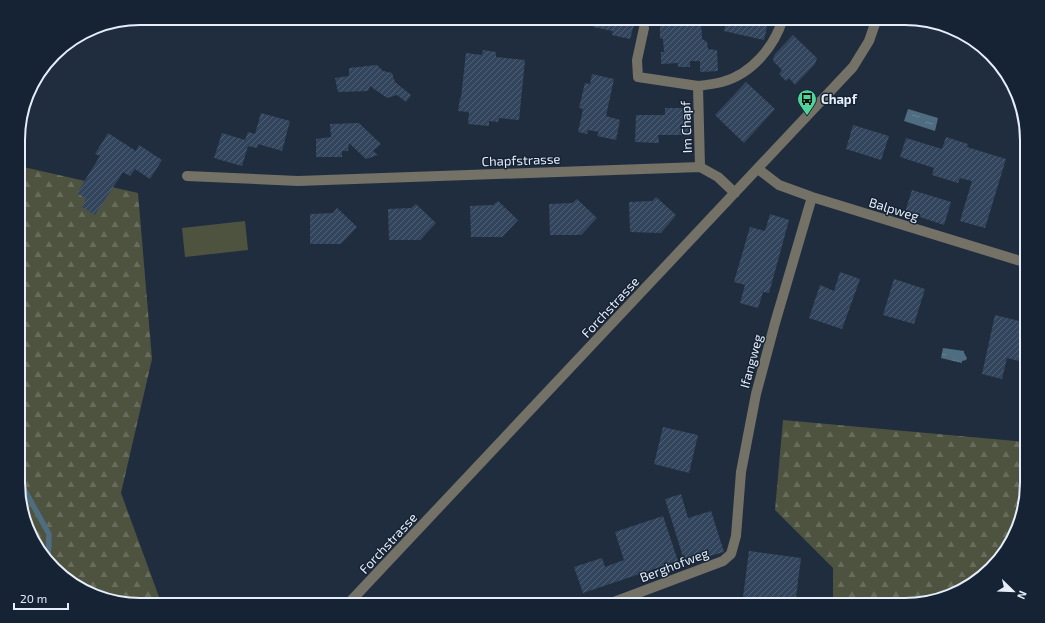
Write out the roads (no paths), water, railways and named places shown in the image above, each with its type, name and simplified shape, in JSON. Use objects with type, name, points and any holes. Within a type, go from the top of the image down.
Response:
[{"type":"street","name":"Im Chapf","points":[[644,28],[637,60],[638,77],[698,86],[724,82],[749,69],[770,46],[781,25]]},
{"type":"street","name":"Forchstrasse","points":[[354,598],[853,67],[869,40],[874,25]]},
{"type":"street","name":"Im Chapf","points":[[698,86],[700,167]]},
{"type":"street","name":"Chapfstrasse","points":[[187,176],[298,181],[700,167]]},
{"type":"street","points":[[700,167],[718,177],[735,193]]},
{"type":"street","name":"Balpweg","points":[[758,169],[779,185],[812,197],[1020,261]]},
{"type":"street","name":"Ifangweg","points":[[736,536],[741,472],[756,394],[812,197]]},
{"type":"street","name":"Berghofweg","points":[[625,598],[723,561],[731,554],[736,536]]},
{"type":"water","points":[[908,109],[938,118],[935,131],[904,121]]},
{"type":"water","points":[[943,348],[964,351],[967,358],[966,360],[962,361],[962,363],[941,358]]},
{"type":"waterway","points":[[26,492],[49,534],[48,552]]},
{"type":"place","name":"Chapf","points":[[807,116]]}]
